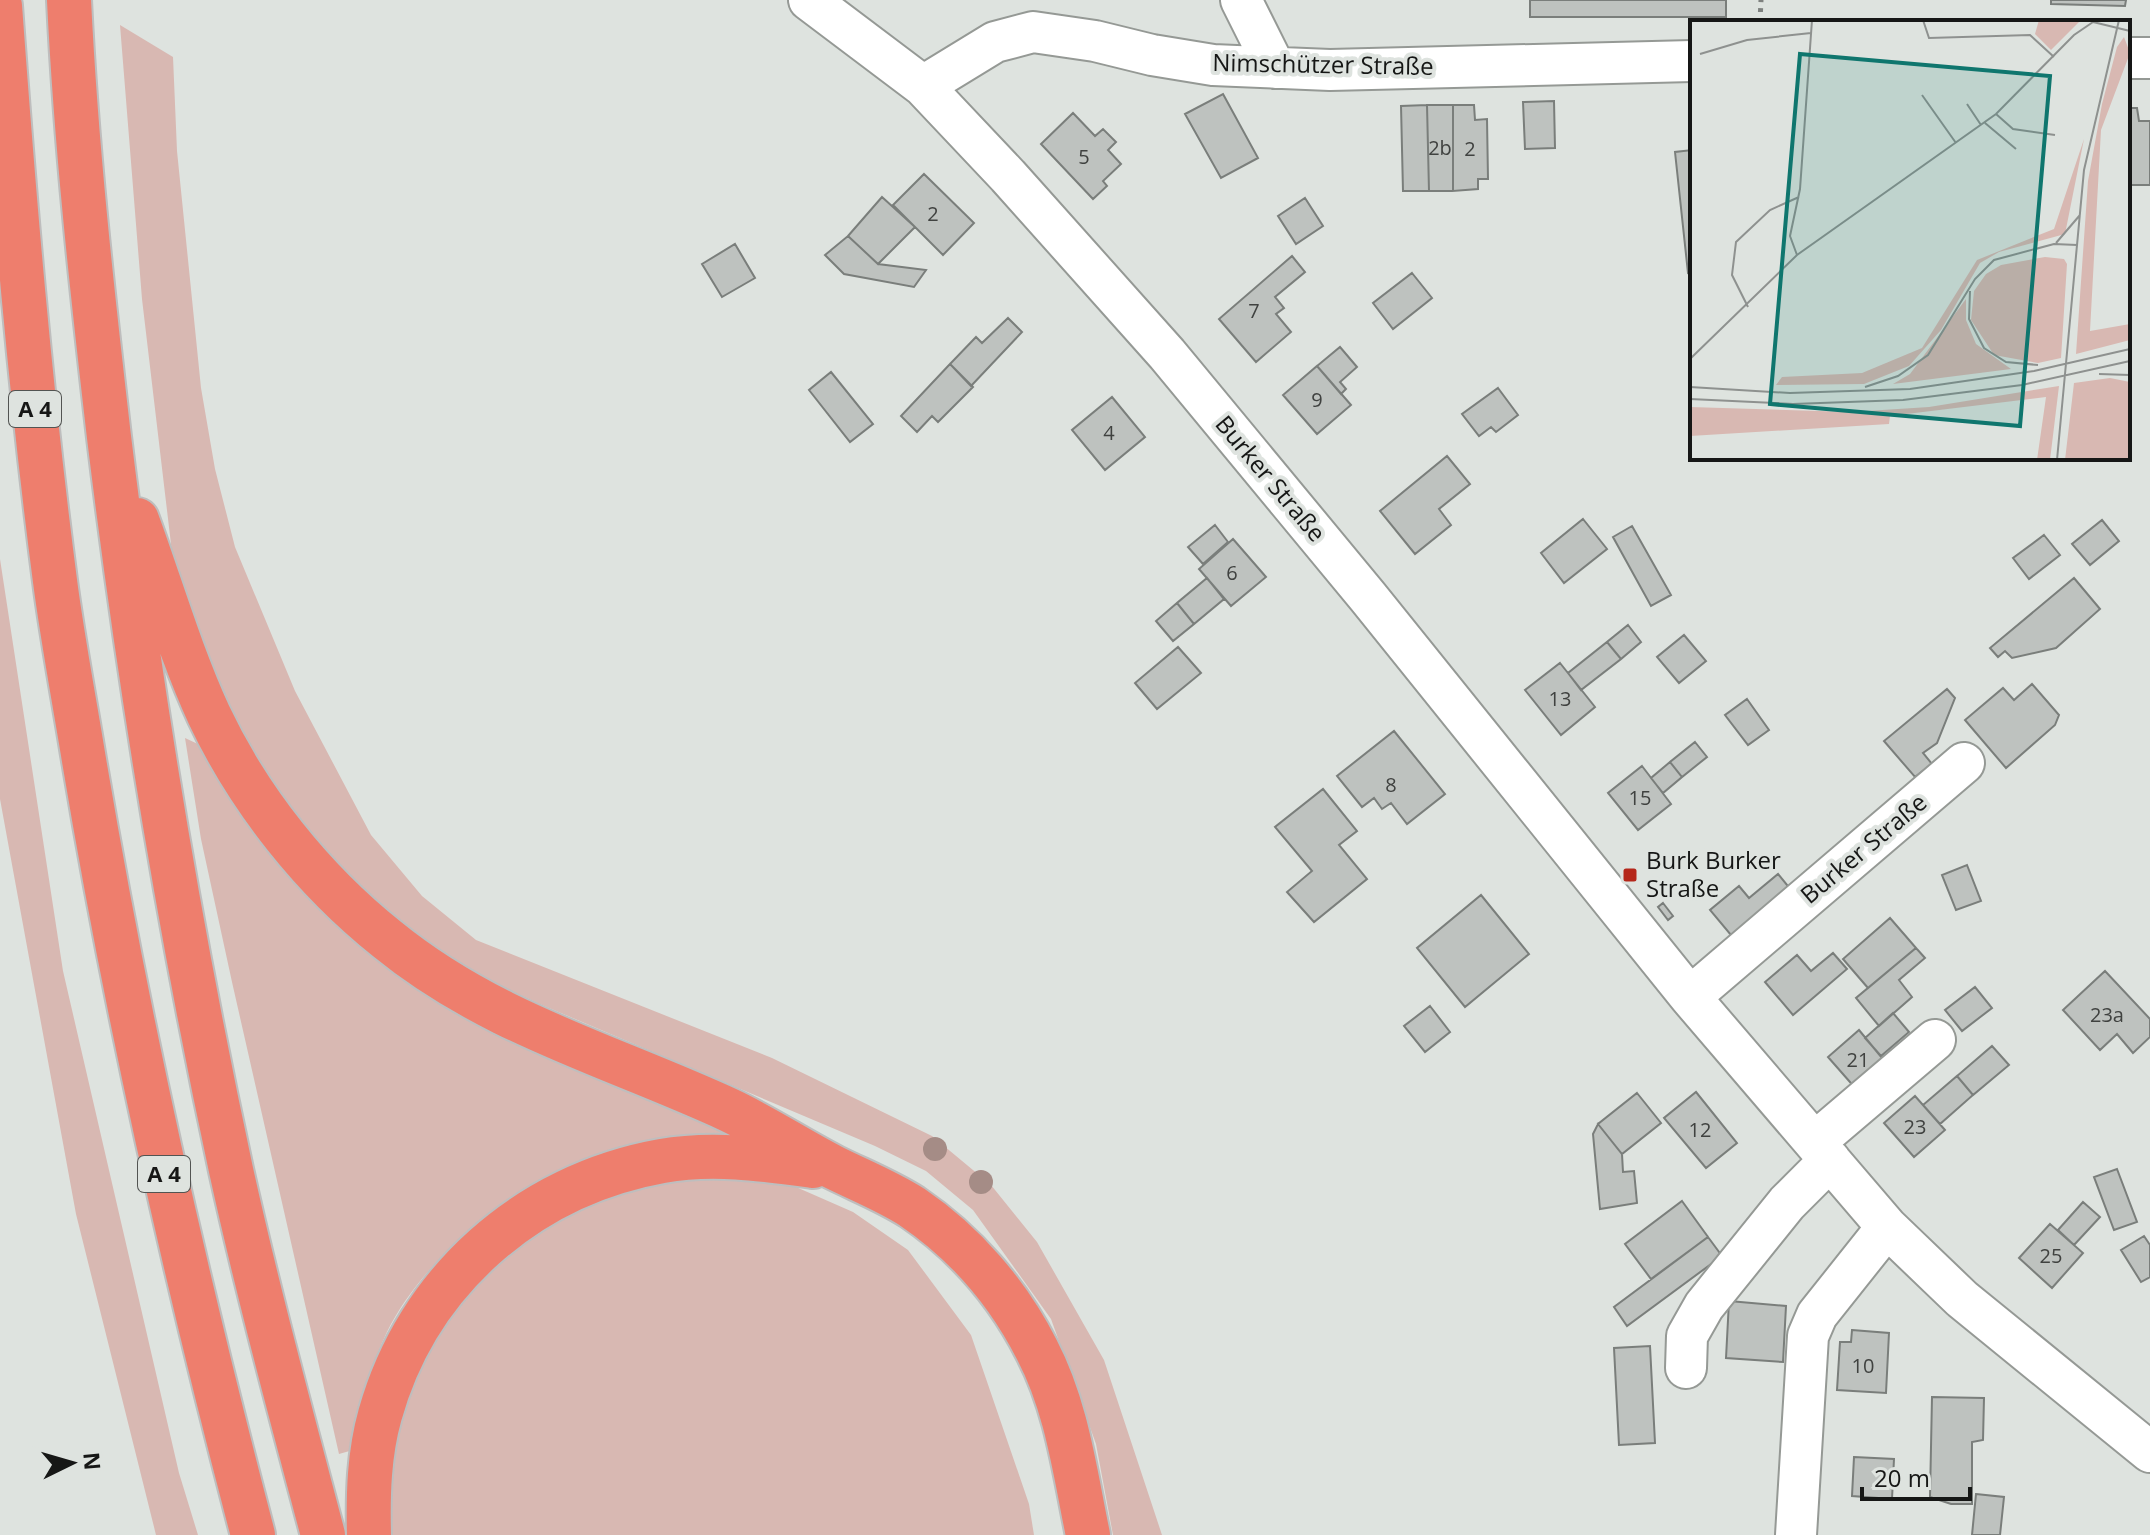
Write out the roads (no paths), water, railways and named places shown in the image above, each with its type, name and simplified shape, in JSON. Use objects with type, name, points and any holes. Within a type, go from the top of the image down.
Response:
[{"type":"highway","points":[[69,0],[75,116],[118,517],[170,861],[231,1171],[323,1535]]},
{"type":"highway","name":"A 4","points":[[0,6],[29,355],[55,584],[92,809],[121,972],[166,1183],[253,1535]]},
{"type":"highway","points":[[110,447],[187,662],[210,716],[238,768],[270,817],[307,863],[345,902],[407,954],[474,1000],[523,1024],[730,1111],[899,1200],[946,1233],[976,1262],[1021,1321],[1054,1388],[1070,1446],[1088,1535]]},
{"type":"highway","points":[[369,1535],[368,1495],[372,1455],[380,1416],[398,1366],[430,1307],[454,1275],[515,1221],[549,1199],[586,1182],[664,1160],[705,1156],[746,1157],[836,1168]]},
{"type":"street","name":"Burker Straße","points":[[809,0],[923,86],[1167,354],[1378,609],[1690,997],[1887,1227],[1962,1299],[2150,1452]]},
{"type":"street","points":[[1241,0],[1275,68]]},
{"type":"street","name":"Nimschützer Straße","points":[[923,86],[995,42],[1033,32],[1213,65],[1275,68],[1330,70],[1690,61]]},
{"type":"street","name":"Burker Straße","points":[[1690,997],[1964,763]]},
{"type":"street","points":[[1686,1368],[1687,1336],[1704,1306],[1787,1203],[1822,1151],[1935,1040]]},
{"type":"street","points":[[1796,1535],[1808,1336],[1817,1315],[1887,1227]]},
{"type":"place","name":"Burk Burker Straße","points":[[1630,875]]}]
